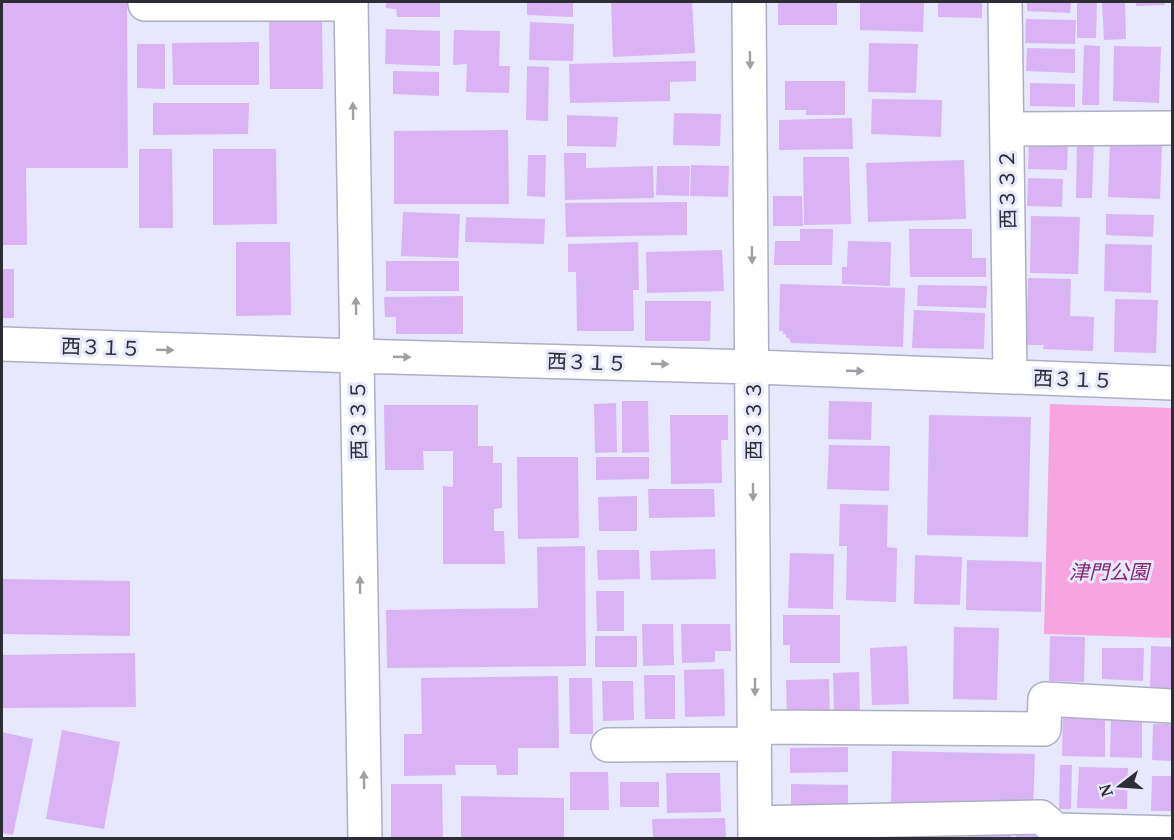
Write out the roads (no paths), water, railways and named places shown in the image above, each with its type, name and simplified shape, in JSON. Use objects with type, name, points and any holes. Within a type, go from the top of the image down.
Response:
[{"type":"street","name":"西３３３","points":[[749,2],[755,831]]},
{"type":"street","name":"西３３２","points":[[1005,2],[1010,377]]},
{"type":"street","points":[[145,4],[351,3]]},
{"type":"street","name":"西３３５","points":[[351,3],[365,838]]},
{"type":"street","points":[[1007,129],[1173,128]]},
{"type":"street","name":"西３１５","points":[[2,344],[753,367],[1173,383]]},
{"type":"street","points":[[608,745],[755,736],[1044,729],[1045,699],[1173,706]]},
{"type":"street","points":[[755,831],[1041,817],[1056,830],[1173,833]]},
{"type":"park label","name":"津門公園","points":[[1109,571]]}]
